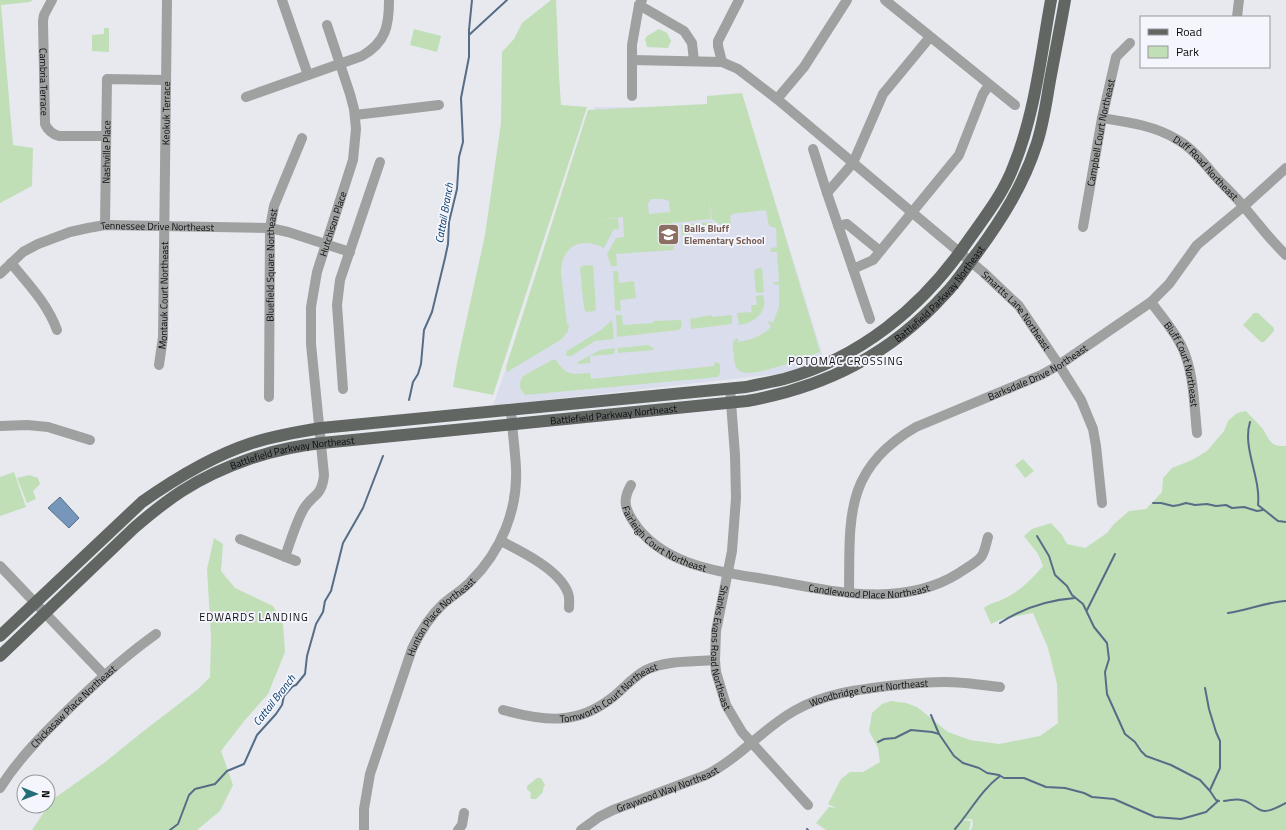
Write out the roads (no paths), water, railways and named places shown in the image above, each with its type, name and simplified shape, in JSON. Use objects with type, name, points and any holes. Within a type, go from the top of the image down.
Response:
[{"type":"main road","name":"Battlefield Parkway Northeast","points":[[0,636],[142,502],[173,481],[212,459],[251,443],[275,436],[320,428],[730,389],[773,381],[826,364],[878,335],[910,309],[946,271],[990,210],[1014,166],[1027,126],[1051,0]]},
{"type":"main road","name":"Battlefield Parkway Northeast","points":[[0,656],[134,528],[157,509],[182,491],[213,474],[262,455],[296,446],[322,443],[731,403],[767,397],[808,386],[834,376],[870,357],[894,341],[927,313],[946,294],[1005,213],[1019,187],[1032,157],[1041,126],[1065,0]]},
{"type":"street","name":"Cambria Terrace","points":[[52,0],[44,15],[43,21],[45,124],[47,128],[55,135],[59,136],[106,136]]},
{"type":"street","name":"Keokuk Terrace","points":[[164,226],[167,0]]},
{"type":"street","points":[[282,0],[308,75]]},
{"type":"street","points":[[246,98],[370,52],[378,45],[386,30],[389,0]]},
{"type":"street","points":[[722,62],[718,41],[739,0]]},
{"type":"street","points":[[777,99],[804,67],[847,0]]},
{"type":"street","points":[[885,0],[1015,105]]},
{"type":"street","points":[[1237,16],[1239,0]]},
{"type":"street","points":[[632,96],[632,45],[641,2],[684,31],[692,43],[694,61]]},
{"type":"street","name":"Hutchison Place","points":[[285,557],[306,504],[318,495],[324,482],[322,443],[310,325],[313,289],[317,272],[353,160],[355,144],[355,115],[350,94],[327,25]]},
{"type":"street","points":[[827,193],[853,163],[883,94],[930,37]]},
{"type":"street","name":"Campbell Court Northeast","points":[[1083,227],[1102,118],[1116,57],[1130,43]]},
{"type":"street","name":"Smartts Lane Northeast","points":[[632,60],[722,62],[738,69],[777,99],[961,252],[1019,306],[1059,365],[1080,400],[1093,429],[1098,458],[1102,502]]},
{"type":"street","name":"Nashville Place","points":[[105,226],[107,80],[166,80]]},
{"type":"street","points":[[853,269],[873,260],[959,155],[983,94],[989,85]]},
{"type":"street","points":[[355,115],[439,105]]},
{"type":"street","name":"Duff Road Northeast","points":[[1102,118],[1142,126],[1177,139],[1200,159],[1244,206],[1261,229],[1286,255]]},
{"type":"street","name":"Bluefield Square Northeast","points":[[269,397],[270,228],[274,206],[302,138]]},
{"type":"street","points":[[813,150],[870,319]]},
{"type":"street","points":[[343,389],[337,305],[340,280],[380,162]]},
{"type":"street","name":"Barksdale Drive Northeast","points":[[849,593],[850,527],[853,505],[857,491],[865,475],[882,452],[903,435],[916,427],[1023,383],[1059,365],[1151,302],[1169,284],[1197,245],[1244,206],[1286,168]]},
{"type":"street","points":[[838,226],[847,224],[880,251]]},
{"type":"street","name":"Tennessee Drive Northeast","points":[[0,274],[23,252],[53,237],[70,232],[105,226],[270,228],[288,232],[350,252]]},
{"type":"street","name":"Montauk Court Northeast","points":[[159,365],[163,337],[164,226]]},
{"type":"street","points":[[11,262],[45,305],[52,316],[57,330]]},
{"type":"street","name":"Bluff Court Northeast","points":[[1151,302],[1175,334],[1188,363],[1197,433]]},
{"type":"street","name":"Shanks Evans Road Northeast","points":[[730,389],[735,456],[736,498],[732,551],[716,632],[715,660],[720,687],[726,705],[738,726],[751,744],[808,804]]},
{"type":"street","name":"Hunton Place Northeast","points":[[364,830],[364,809],[370,774],[412,649],[434,613],[471,582],[493,555],[501,541],[509,519],[516,487],[516,468],[511,410]]},
{"type":"street","points":[[0,426],[28,425],[48,427],[90,440]]},
{"type":"street","name":"Fairleigh Court Northeast","points":[[631,485],[625,494],[626,507],[637,527],[646,537],[662,550],[681,561],[728,573]]},
{"type":"street","name":"Candlewood Place Northeast","points":[[728,573],[849,593],[896,594],[912,592],[941,582],[968,567],[981,557],[988,537]]},
{"type":"street","points":[[240,539],[296,562]]},
{"type":"street","points":[[501,541],[532,557],[554,574],[565,586],[568,592],[570,598],[569,608]]},
{"type":"street","points":[[0,566],[104,675]]},
{"type":"street","name":"Chickasaw Place Northeast","points":[[0,788],[20,760],[37,741],[104,675],[156,634]]},
{"type":"street","name":"Tomworth Court Northeast","points":[[503,710],[543,719],[578,716],[602,705],[636,676],[658,665],[670,662],[715,660]]},
{"type":"street","name":"Woodbridge Court Northeast","points":[[751,744],[794,711],[811,702],[844,692],[928,682],[970,683],[1000,687]]},
{"type":"street","name":"Graywood Way Northeast","points":[[581,830],[599,817],[613,810],[710,773],[732,760],[751,744]]},
{"type":"street","points":[[458,830],[462,825],[464,813]]},
{"type":"water","points":[[60,497],[79,518],[69,528],[48,508]]},
{"type":"waterway","name":"Cattail Branch","points":[[409,400],[413,382],[418,374],[421,364],[424,330],[432,312],[445,258],[448,244],[449,222],[457,189],[459,157],[463,142],[461,98],[469,57],[469,30],[472,0]]},
{"type":"waterway","points":[[469,35],[507,0]]},
{"type":"waterway","points":[[1250,422],[1248,442],[1257,484],[1258,505],[1278,521],[1286,522]]},
{"type":"waterway","name":"Cattail Branch","points":[[170,830],[178,824],[189,795],[195,789],[215,784],[227,771],[244,764],[257,735],[276,714],[282,705],[284,696],[305,674],[307,656],[316,624],[323,612],[325,601],[331,591],[343,543],[363,508],[383,456]]},
{"type":"waterway","points":[[1153,503],[1173,506],[1186,503],[1195,505],[1226,505],[1232,508],[1244,507],[1257,511],[1263,510]]},
{"type":"waterway","points":[[1037,536],[1049,556],[1055,575],[1067,586],[1072,595],[1083,604],[1094,627],[1107,643],[1109,659],[1105,672],[1107,694],[1125,734],[1135,742],[1146,756],[1171,765],[1200,780],[1216,800],[1219,801]]},
{"type":"waterway","points":[[1087,610],[1115,554]]},
{"type":"waterway","points":[[1000,623],[1027,609],[1045,603],[1075,598]]},
{"type":"waterway","points":[[1228,613],[1286,601]]},
{"type":"waterway","points":[[1205,688],[1209,709],[1220,741],[1220,768],[1210,790]]},
{"type":"waterway","points":[[931,715],[939,734],[954,756],[963,763],[979,768],[987,773],[999,775],[1004,778],[1024,778],[1046,787],[1065,788],[1084,793],[1092,797],[1114,799],[1155,817],[1181,819],[1206,812],[1218,801]]},
{"type":"waterway","points":[[878,742],[884,739],[895,738],[911,730],[939,734]]},
{"type":"waterway","points":[[955,829],[981,794],[1000,776]]},
{"type":"waterway","points":[[1224,801],[1235,799],[1241,800],[1248,802],[1259,810],[1263,811],[1268,811],[1286,803]]},
{"type":"place","name":"Balls Bluff Elementary School","points":[[669,234]]},
{"type":"district","name":"POTOMAC CROSSING","points":[[846,361]]},
{"type":"district","name":"EDWARDS LANDING","points":[[254,617]]}]
